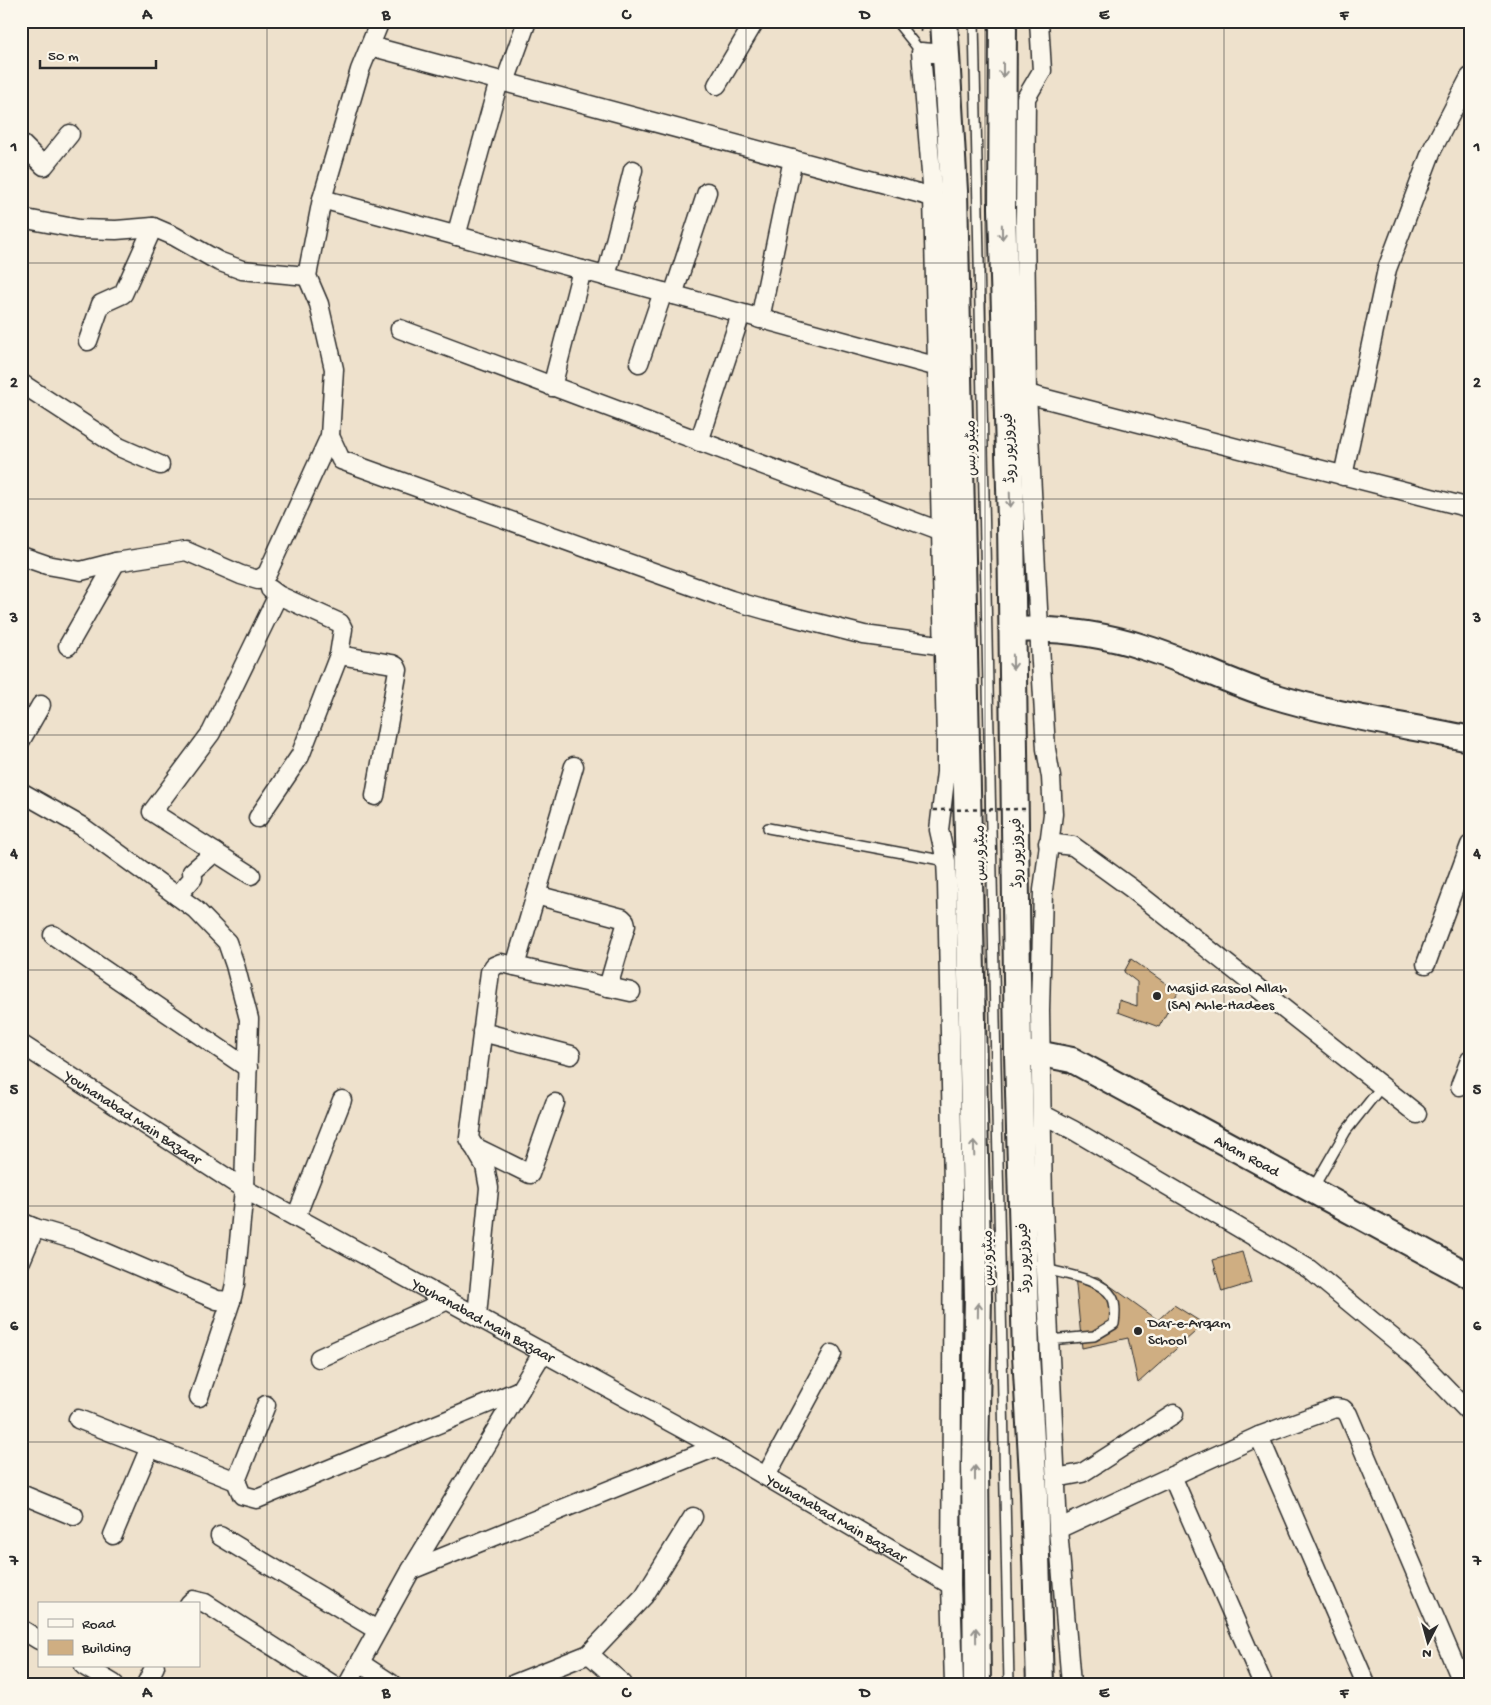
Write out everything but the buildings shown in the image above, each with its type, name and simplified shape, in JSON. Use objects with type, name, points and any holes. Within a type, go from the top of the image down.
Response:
[{"type":"main road","name":"فیروزپور روڈ","points":[[1003,21],[1002,208],[1017,393],[1011,522],[1012,630],[1030,1054],[1032,1207],[1041,1350],[1034,1492],[1040,1684]]},
{"type":"main road","points":[[933,26],[933,53],[954,191],[948,367],[954,647],[978,1297],[976,1462],[977,1684]]},
{"type":"street","points":[[258,580],[267,574],[330,436],[334,369],[319,304],[306,276],[322,199],[360,70],[380,21]]},
{"type":"street","points":[[456,236],[502,81],[527,21]]},
{"type":"street","points":[[717,85],[755,21]]},
{"type":"street","points":[[1038,21],[1042,71],[1026,98],[1025,219],[1017,393],[1039,628],[1046,748],[1051,777],[1052,814],[1043,900],[1040,1010],[1030,1054],[1042,1114],[1032,1207],[1045,1269],[1041,1350],[1056,1478],[1058,1529],[1071,1684]]},
{"type":"street","points":[[370,46],[933,197]]},
{"type":"street","points":[[933,53],[933,197],[948,367],[942,532],[954,647],[946,772],[939,830],[946,861],[953,1186],[951,1586],[954,1684]]},
{"type":"street","points":[[1343,476],[1387,269],[1432,150],[1470,77]]},
{"type":"street","points":[[21,143],[44,166],[70,134]]},
{"type":"street","points":[[760,319],[793,159]]},
{"type":"street","points":[[606,277],[633,170]]},
{"type":"street","points":[[639,363],[707,192]]},
{"type":"street","points":[[322,199],[741,314],[948,367]]},
{"type":"street","points":[[21,218],[79,230],[153,227],[174,236],[218,262],[242,270],[306,276]]},
{"type":"street","points":[[88,341],[101,304],[123,294],[153,227]]},
{"type":"street","points":[[552,387],[582,270]]},
{"type":"street","points":[[699,442],[741,314]]},
{"type":"street","points":[[400,330],[942,532]]},
{"type":"street","points":[[21,383],[119,447],[160,465]]},
{"type":"street","points":[[1017,393],[1470,508]]},
{"type":"street","points":[[330,436],[341,460],[731,600],[864,635],[954,647]]},
{"type":"street","points":[[21,556],[47,565],[81,571],[116,562],[186,550],[241,575],[258,580],[278,595],[340,623],[343,629],[339,655],[300,756],[258,818]]},
{"type":"street","points":[[68,646],[116,562]]},
{"type":"street","points":[[251,875],[152,812],[211,733],[278,595]]},
{"type":"street","points":[[1012,630],[1039,628],[1078,632],[1117,640],[1148,648],[1236,683],[1298,703],[1470,739]]},
{"type":"street","points":[[339,655],[392,664],[398,670],[375,796]]},
{"type":"street","points":[[21,740],[41,705]]},
{"type":"street","points":[[515,966],[574,766]]},
{"type":"street","points":[[21,792],[82,826],[195,910],[227,942],[235,965],[249,1019],[244,1189],[235,1284],[198,1397]]},
{"type":"street","points":[[1048,843],[1073,846],[1088,856],[1417,1114]]},
{"type":"street","points":[[1426,964],[1470,845]]},
{"type":"street","points":[[177,896],[192,878],[192,872],[215,852]]},
{"type":"street","points":[[536,895],[622,918],[625,921],[626,924],[608,987]]},
{"type":"street","points":[[53,935],[248,1068]]},
{"type":"street","points":[[477,1316],[489,1188],[485,1166],[469,1138],[490,972],[494,966],[501,963],[631,992]]},
{"type":"street","points":[[482,1032],[571,1055]]},
{"type":"street","name":"Youhanabad Main Bazaar","points":[[21,1044],[244,1189],[716,1447],[951,1586]]},
{"type":"street","name":"Anam Road","points":[[1030,1054],[1072,1060],[1470,1276]]},
{"type":"street","points":[[1460,1086],[1470,1060]]},
{"type":"street","points":[[296,1217],[342,1100]]},
{"type":"street","points":[[472,1146],[530,1174],[555,1103]]},
{"type":"street","points":[[1042,1114],[1073,1130],[1309,1269],[1417,1358],[1470,1413]]},
{"type":"street","points":[[21,1261],[28,1225],[80,1242],[217,1300],[231,1301]]},
{"type":"street","points":[[319,1358],[448,1300]]},
{"type":"street","points":[[348,1684],[411,1570],[543,1352]]},
{"type":"street","points":[[766,1476],[832,1354]]},
{"type":"street","points":[[78,1418],[236,1481],[242,1494],[257,1499],[520,1390]]},
{"type":"street","points":[[236,1481],[266,1405]]},
{"type":"street","points":[[1058,1529],[1259,1436],[1334,1408],[1343,1409],[1348,1414],[1463,1684]]},
{"type":"street","points":[[1056,1478],[1082,1473],[1174,1414]]},
{"type":"street","points":[[1259,1436],[1366,1684]]},
{"type":"street","points":[[113,1535],[150,1447]]},
{"type":"street","points":[[411,1570],[716,1447]]},
{"type":"street","points":[[1172,1476],[1263,1684]]},
{"type":"street","points":[[21,1494],[74,1516]]},
{"type":"street","points":[[514,1684],[589,1654],[644,1596],[693,1517]]},
{"type":"street","points":[[220,1536],[378,1630]]},
{"type":"street","points":[[191,1602],[193,1600],[205,1603],[332,1684]]},
{"type":"street","points":[[21,1629],[38,1639]]},
{"type":"street","points":[[589,1654],[623,1684]]},
{"type":"street","points":[[360,1663],[392,1684]]},
{"type":"street","points":[[87,1668],[114,1684]]},
{"type":"street","points":[[146,1684],[154,1668]]},
{"type":"lane","points":[[896,21],[933,53]]},
{"type":"lane","name":"میٹرو بس","points":[[974,21],[1009,1684]]},
{"type":"lane","points":[[768,828],[946,861]]},
{"type":"lane","points":[[1312,1190],[1346,1131],[1382,1086]]},
{"type":"lane","points":[[1041,1350],[1094,1336],[1114,1324],[1115,1318],[1113,1298],[1104,1289],[1089,1281],[1045,1269]]},
{"type":"path","points":[[921,21],[933,26]]},
{"type":"path","points":[[933,810],[1027,809]]},
{"type":"place","name":"Masjid Rasool Allah (SA) Ahle-Hadees","points":[[1157,996]]},
{"type":"place","name":"Dar-e-Arqam School","points":[[1138,1331]]}]
